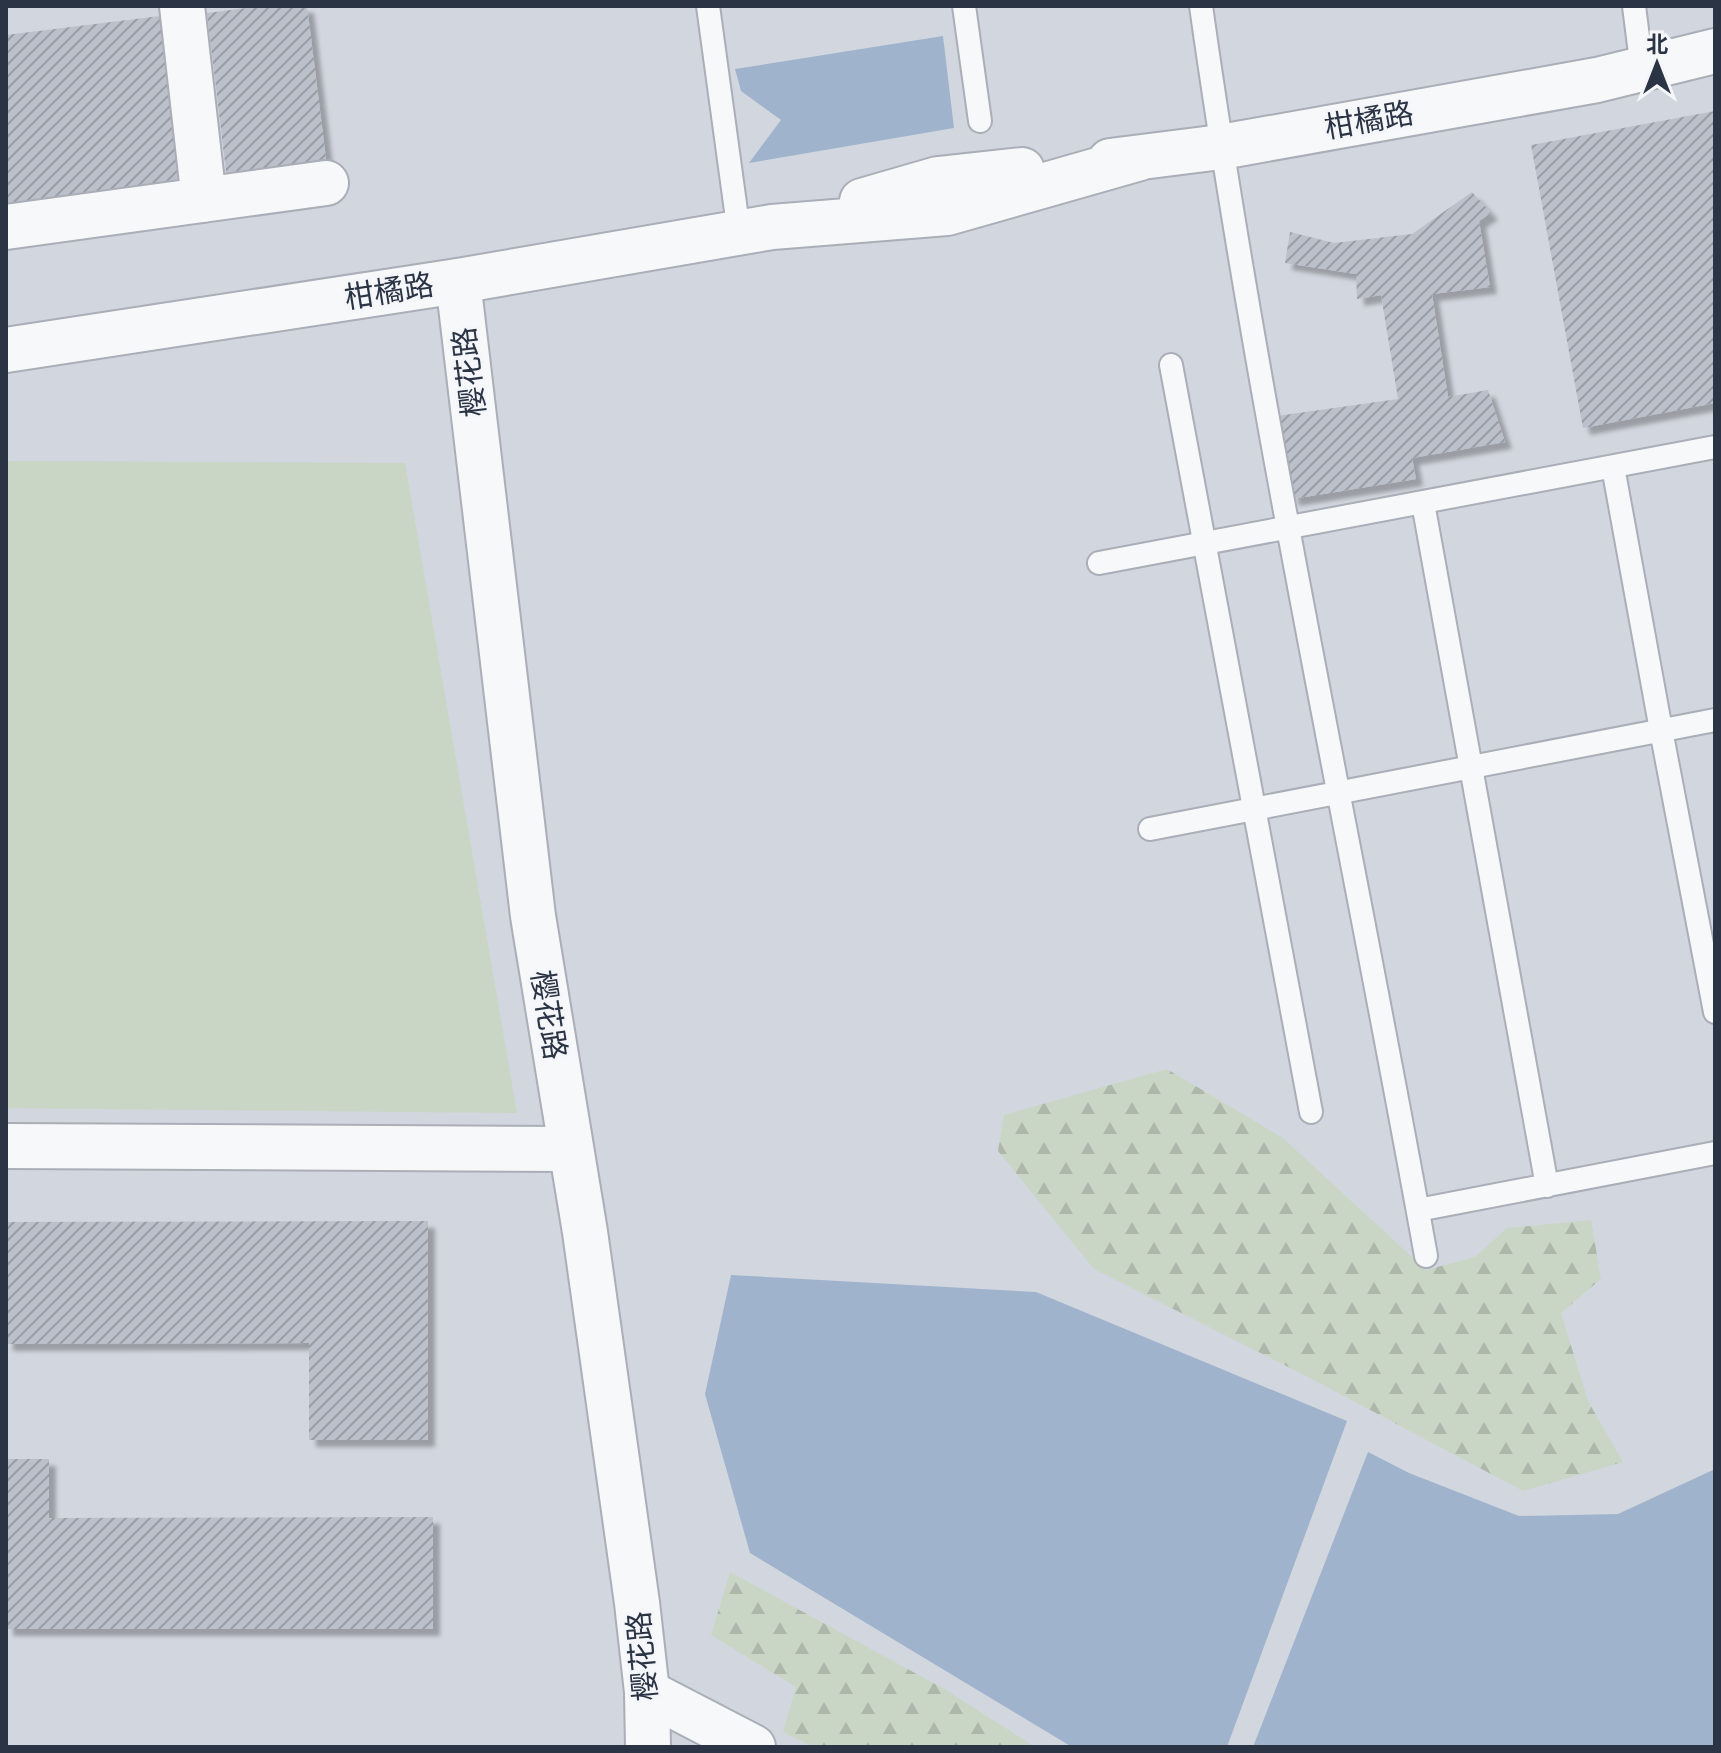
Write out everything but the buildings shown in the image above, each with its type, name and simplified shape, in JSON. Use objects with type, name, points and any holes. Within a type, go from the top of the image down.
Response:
[{"type":"street","points":[[182,6],[204,200]]},
{"type":"street","name":"柑橘路","points":[[6,350],[458,281],[755,230],[938,179],[1221,147],[1597,80],[1715,51]]},
{"type":"street","name":"柑橘路","points":[[1597,80],[1715,70]]},
{"type":"street","points":[[6,227],[326,183]]},
{"type":"street","name":"樱花路","points":[[458,281],[533,916],[585,1232],[637,1603],[647,1692],[648,1747]]},
{"type":"street","points":[[6,1146],[571,1149]]},
{"type":"street","points":[[647,1692],[753,1747]]},
{"type":"lane","points":[[708,6],[755,230]]},
{"type":"lane","points":[[964,6],[980,121]]},
{"type":"lane","points":[[1201,6],[1221,147],[1287,528],[1426,1256]]},
{"type":"lane","points":[[1634,6],[1642,69]]},
{"type":"lane","points":[[1171,365],[1311,1112]]},
{"type":"lane","points":[[1099,563],[1715,447]]},
{"type":"lane","points":[[1613,467],[1715,1012]]},
{"type":"lane","points":[[1423,503],[1547,1186]]},
{"type":"lane","points":[[1150,829],[1715,720]]},
{"type":"lane","points":[[1418,1210],[1715,1153]]},
{"type":"shaded area","points":[[6,6],[1715,6],[1715,1747],[6,1747]]},
{"type":"green space","points":[[6,461],[405,463],[517,1113],[6,1108]]},
{"type":"green space","points":[[1167,1069],[1283,1138],[1426,1270],[1475,1257],[1507,1228],[1591,1220],[1601,1279],[1561,1313],[1588,1401],[1623,1462],[1523,1491],[1308,1377],[1094,1269],[998,1151],[1004,1115]]},
{"type":"green space","points":[[730,1572],[946,1690],[1035,1747],[814,1747],[783,1732],[796,1687],[711,1635]]},
{"type":"water","points":[[943,36],[954,128],[749,163],[781,120],[741,91],[735,69]]},
{"type":"water","points":[[731,1275],[1036,1292],[1347,1421],[1227,1747],[1072,1747],[750,1553],[705,1394]]},
{"type":"water","points":[[1368,1452],[1409,1473],[1519,1516],[1618,1514],[1715,1469],[1715,1747],[1253,1747]]}]
